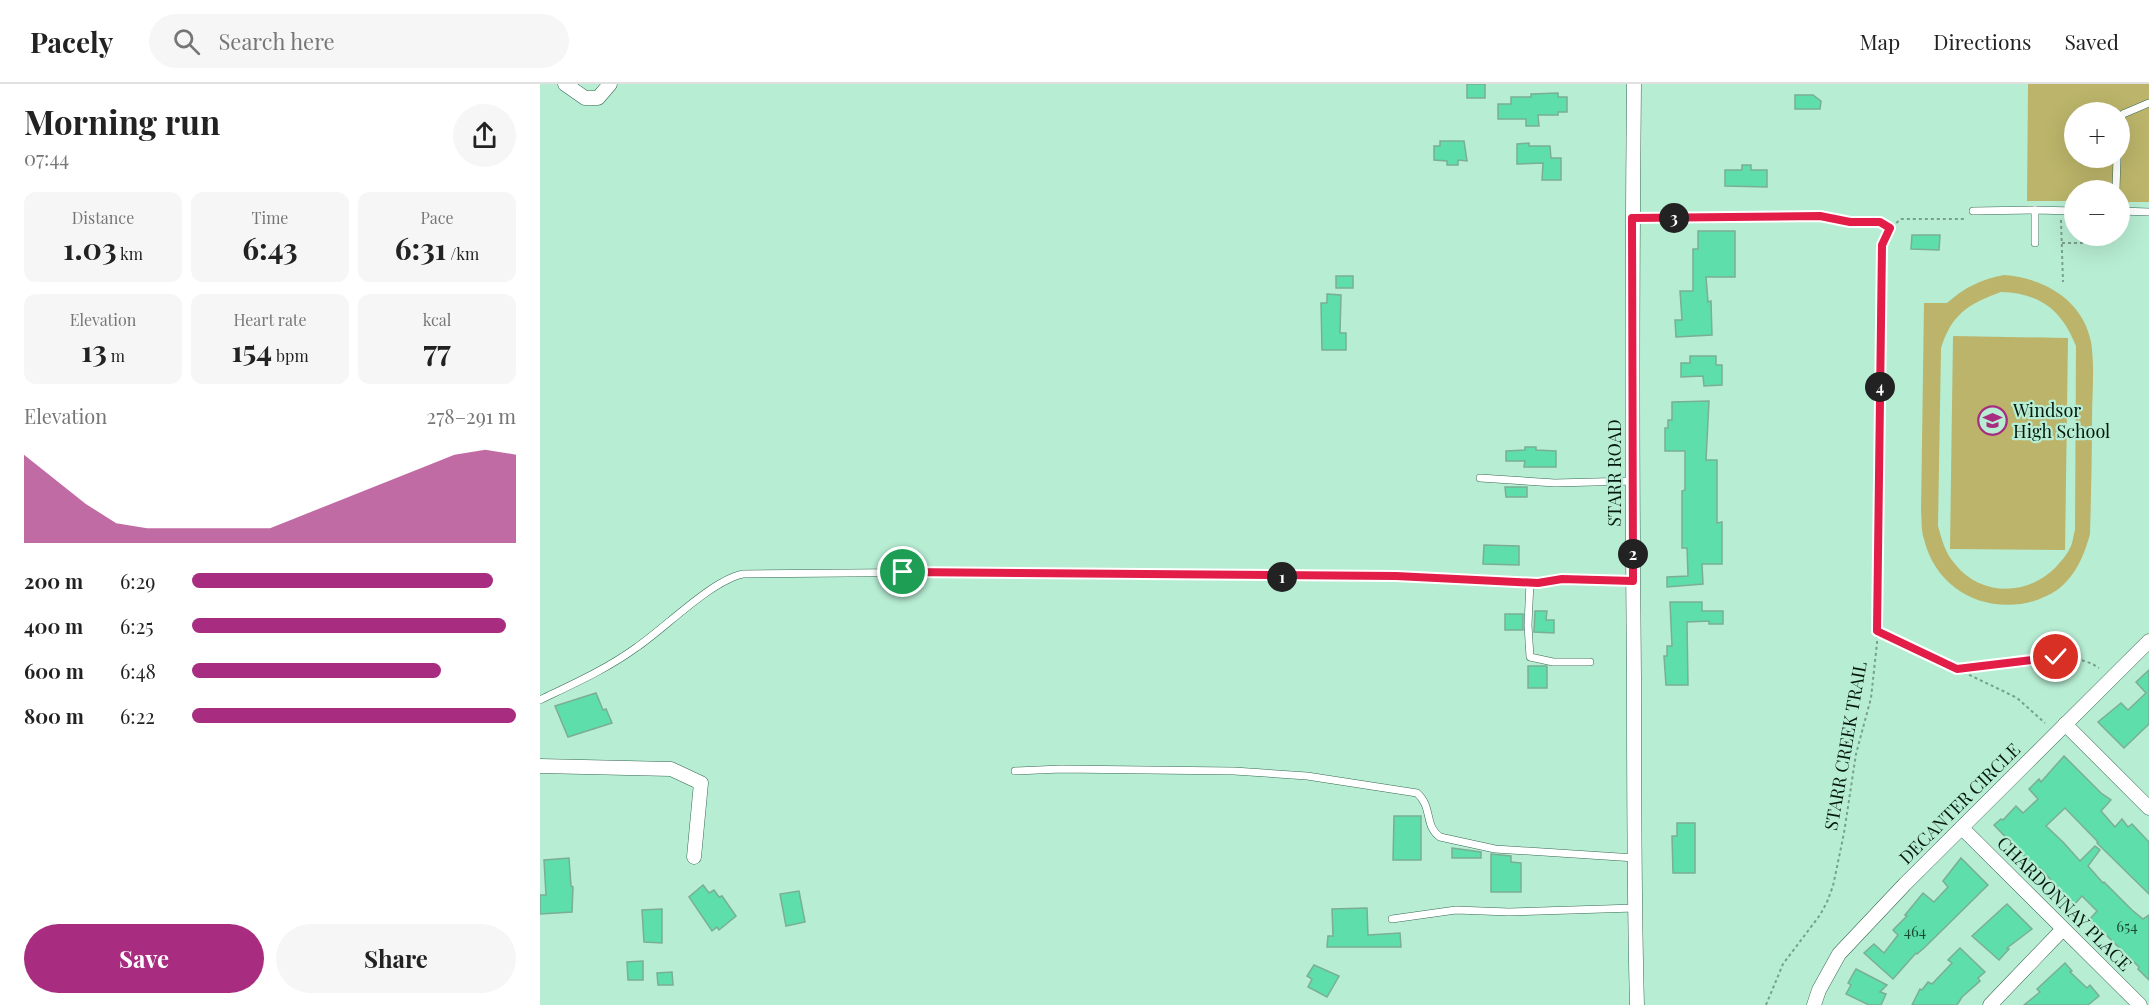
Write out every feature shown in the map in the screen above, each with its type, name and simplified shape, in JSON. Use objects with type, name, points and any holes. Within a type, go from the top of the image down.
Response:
[{"type":"street","points":[[565,84],[585,98],[598,98],[610,84]]},
{"type":"street","name":"STARR ROAD","points":[[1634,84],[1633,581],[1637,1005]]},
{"type":"street","name":"DECANTER CIRCLE","points":[[1814,1005],[1819,990],[1839,954],[2149,641]]},
{"type":"street","points":[[2065,724],[2149,808]]},
{"type":"street","points":[[540,766],[671,769],[701,783],[694,856]]},
{"type":"street","name":"CHARDONNAY PLACE","points":[[1962,828],[2140,1005]]},
{"type":"street","points":[[1990,1005],[2063,929]]},
{"type":"lane","points":[[2130,111],[2149,103]]},
{"type":"lane","points":[[2035,210],[2035,243]]},
{"type":"lane","points":[[1973,211],[2064,211]]},
{"type":"lane","points":[[2130,212],[2149,212]]},
{"type":"lane","points":[[1632,218],[1780,216]]},
{"type":"lane","points":[[1480,478],[1555,483],[1633,481]]},
{"type":"lane","points":[[540,700],[610,665],[636,648],[715,586],[732,576],[743,574],[964,572],[1396,576],[1530,582],[1562,579],[1633,581]]},
{"type":"lane","points":[[1530,582],[1528,625],[1530,657],[1552,662],[1590,662]]},
{"type":"lane","points":[[1015,771],[1060,769],[1234,771],[1356,782],[1417,793],[1424,800],[1434,833],[1440,837],[1495,849],[1635,858]]},
{"type":"lane","points":[[1392,919],[1456,910],[1509,912],[1635,908]]},
{"type":"path","points":[[1780,216],[1820,216],[1850,222],[1880,222],[1890,228],[1902,219],[1968,219]]},
{"type":"path","points":[[2061,220],[2063,282]]},
{"type":"path","name":"STARR CREEK TRAIL","points":[[1766,1005],[1783,964],[1820,915],[1833,886],[1856,754],[1871,698],[1877,631],[1882,245],[1890,228]]},
{"type":"path","points":[[1877,631],[2017,698],[2046,723]]},
{"type":"path","points":[[1957,669],[2056,657],[2085,661],[2099,668]]},
{"type":"shaded area","points":[[2028,84],[2149,84],[2149,202],[2130,202],[2130,180],[2064,180],[2064,201],[2027,201]]},
{"type":"shaded area","points":[[2004,275],[2047,286],[2071,303],[2087,327],[2093,361],[2090,534],[2088,541],[2078,565],[2063,585],[2043,598],[2016,604],[1981,601],[1951,585],[1930,557],[1923,536],[1921,512],[1924,303],[1947,303],[1973,285]],"holes":[[[2001,292],[2015,293],[2038,300],[2048,306],[2064,323],[2076,346],[2075,530],[2067,553],[2045,577],[2019,587],[2005,589],[1991,587],[1966,575],[1949,555],[1938,526],[1941,348],[1950,327],[1970,306]]]},
{"type":"shaded area","points":[[1953,336],[2068,338],[2065,550],[1950,549]]},
{"type":"building","points":[[1467,84],[1485,84],[1485,98],[1467,98]]},
{"type":"building","points":[[1558,93],[1558,97],[1567,97],[1567,112],[1558,112],[1558,115],[1538,115],[1539,126],[1526,126],[1526,119],[1498,119],[1498,104],[1511,104],[1511,97]]},
{"type":"building","points":[[1795,95],[1813,95],[1821,101],[1820,109],[1795,109]]},
{"type":"building","points":[[1440,141],[1464,141],[1467,161],[1458,160],[1458,165],[1447,165],[1447,161],[1434,160],[1434,146],[1440,146]]},
{"type":"building","points":[[1529,143],[1529,146],[1550,146],[1551,158],[1561,158],[1561,180],[1542,180],[1543,163],[1517,164],[1517,144]]},
{"type":"building","points":[[1742,165],[1751,165],[1751,170],[1767,170],[1767,187],[1725,186],[1725,170],[1742,170]]},
{"type":"building","points":[[1698,231],[1735,231],[1735,277],[1706,277],[1708,302],[1711,301],[1712,335],[1676,337],[1675,320],[1682,320],[1680,291],[1693,291],[1693,249],[1698,249]]},
{"type":"building","points":[[1912,235],[1940,235],[1939,250],[1911,249]]},
{"type":"building","points":[[1336,276],[1353,276],[1353,288],[1336,288]]},
{"type":"building","points":[[1327,294],[1341,295],[1340,333],[1346,333],[1346,350],[1322,350],[1321,303],[1327,303]]},
{"type":"building","points":[[1690,356],[1716,356],[1716,365],[1722,365],[1722,385],[1704,386],[1703,376],[1681,377],[1681,363],[1690,363]]},
{"type":"building","points":[[1709,401],[1706,460],[1717,460],[1717,523],[1722,522],[1722,564],[1702,564],[1703,584],[1667,587],[1667,577],[1688,576],[1687,548],[1682,548],[1685,451],[1665,451],[1665,428],[1668,428],[1668,420],[1672,420],[1672,402]]},
{"type":"building","points":[[1525,447],[1556,451],[1556,467],[1524,467],[1525,461],[1506,461],[1506,451],[1525,450]]},
{"type":"building","points":[[1505,487],[1527,487],[1527,497],[1506,497]]},
{"type":"building","points":[[1484,545],[1519,546],[1519,565],[1483,564]]},
{"type":"building","points":[[1670,602],[1702,602],[1702,611],[1723,611],[1723,624],[1709,624],[1709,621],[1687,622],[1688,685],[1666,685],[1664,656],[1667,656],[1667,646],[1672,646]]},
{"type":"building","points":[[1535,611],[1547,611],[1546,620],[1554,620],[1554,633],[1534,632]]},
{"type":"building","points":[[1505,614],[1523,614],[1523,630],[1505,630]]},
{"type":"building","points":[[1528,666],[1547,666],[1547,688],[1528,688]]},
{"type":"building","points":[[2149,670],[2149,724],[2124,748],[2098,722],[2121,703],[2128,710],[2146,693],[2136,682]]},
{"type":"building","points":[[596,693],[603,710],[606,709],[612,723],[568,737],[555,706]]},
{"type":"building","points":[[2064,756],[2111,800],[2101,811],[2115,827],[2122,819],[2128,827],[2132,824],[2149,842],[2149,894],[2065,808],[2046,826],[2080,861],[2095,846],[2100,850],[2088,866],[2103,883],[2143,919],[2149,915],[2149,980],[2138,969],[2139,967],[2099,928],[2088,921],[2097,911],[2082,896],[2074,905],[2040,868],[2038,869],[2023,855],[1994,825],[2001,819],[2003,820],[2016,806],[2023,813],[2038,799],[2029,789],[2039,779],[2041,782]]},
{"type":"building","points":[[1394,816],[1421,816],[1421,860],[1393,860]]},
{"type":"building","points":[[1677,823],[1695,823],[1695,873],[1673,873],[1672,836],[1677,836]]},
{"type":"building","points":[[1452,848],[1481,852],[1481,858],[1452,858]]},
{"type":"building","points":[[1491,854],[1511,856],[1511,862],[1521,863],[1521,892],[1491,892]]},
{"type":"building","points":[[569,858],[571,886],[573,887],[572,912],[540,914],[540,895],[546,895],[544,860]]},
{"type":"building","points":[[1961,858],[1988,885],[1924,948],[1916,953],[1893,979],[1864,953],[1874,944],[1884,953],[1898,935],[1893,930],[1907,916],[1905,915],[1923,893],[1934,902],[1948,887],[1943,881]]},
{"type":"building","points":[[703,885],[709,893],[714,890],[719,897],[722,896],[736,916],[719,930],[717,927],[712,931],[689,897]]},
{"type":"building","points":[[799,891],[805,922],[786,926],[780,894]]},
{"type":"building","points":[[2007,904],[2032,929],[2007,948],[2009,949],[1999,960],[1972,936]]},
{"type":"building","points":[[1367,908],[1368,935],[1400,933],[1401,947],[1327,947],[1328,936],[1333,936],[1332,909]]},
{"type":"building","points":[[662,909],[662,943],[644,942],[642,910]]},
{"type":"building","points":[[1960,948],[1985,972],[1978,978],[1980,981],[1962,997],[1957,1005],[1912,1005],[1920,989],[1922,990],[1928,982],[1932,984],[1952,963],[1948,960]]},
{"type":"building","points":[[643,961],[643,980],[628,980],[627,962]]},
{"type":"building","points":[[2065,963],[2072,971],[2070,972],[2087,988],[2090,985],[2099,996],[2088,1005],[2024,1005],[2040,992],[2037,989]]},
{"type":"building","points":[[1314,965],[1339,976],[1327,997],[1308,987],[1312,979],[1307,976]]},
{"type":"building","points":[[1856,969],[1887,985],[1880,992],[1886,994],[1881,1005],[1869,1005],[1846,994],[1851,985],[1848,983]]},
{"type":"building","points":[[672,972],[673,985],[658,985],[657,973]]},
{"type":"place","name":"Windsor High School","points":[[1992,421]]},
{"type":"route","points":[[903,572],[1396,576],[1538,583],[1562,579],[1633,581],[1632,218],[1820,216],[1850,222],[1880,222],[1890,228],[1882,245],[1877,631],[1957,669],[2056,657]]}]
